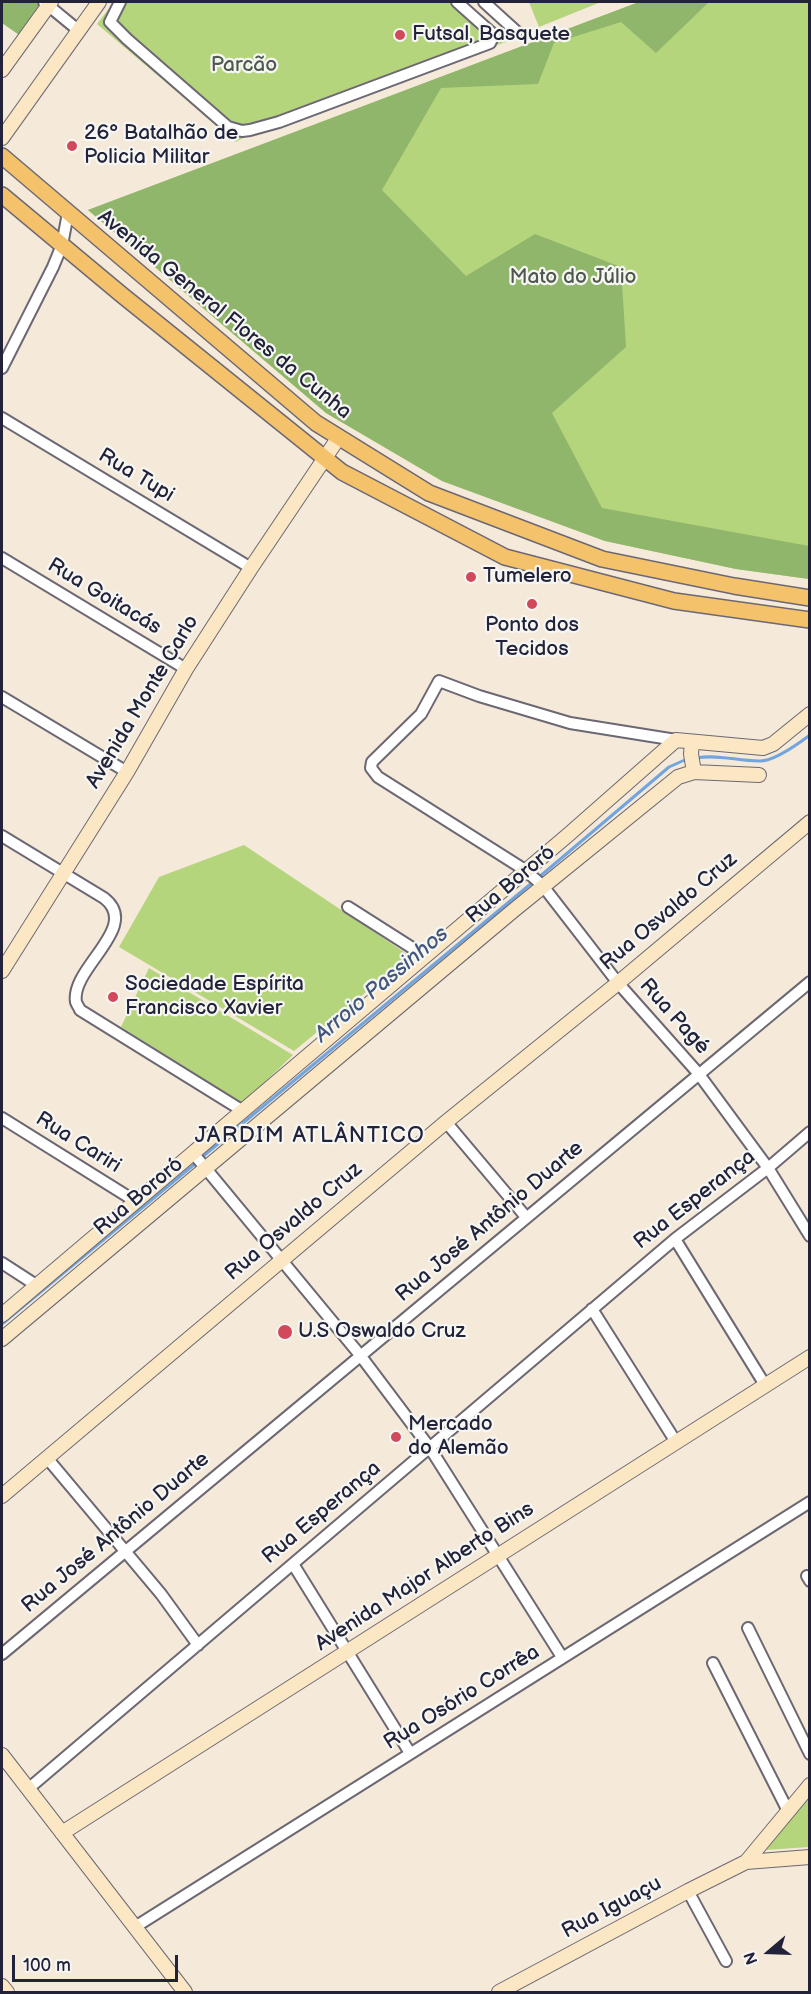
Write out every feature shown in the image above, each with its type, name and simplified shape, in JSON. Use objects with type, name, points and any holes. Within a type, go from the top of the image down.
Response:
[{"type":"main road","name":"Avenida General Flores da Cunha","points":[[2,156],[316,423],[429,493],[602,559],[734,586],[810,598]]},
{"type":"main road","points":[[2,195],[342,472],[506,557],[674,601],[810,620]]},
{"type":"street","points":[[2,138],[99,2]]},
{"type":"street","points":[[120,2],[110,22],[228,127],[242,130],[289,119],[490,43],[494,34],[457,2]]},
{"type":"street","points":[[484,2],[518,32]]},
{"type":"street","points":[[2,70],[48,3],[78,30]]},
{"type":"street","points":[[2,368],[62,246],[68,213]]},
{"type":"street","name":"Rua Tupi","points":[[2,418],[251,568]]},
{"type":"street","name":"Avenida Monte Carlo","points":[[2,971],[127,772],[186,669],[339,437]]},
{"type":"street","name":"Rua Goitacás","points":[[2,558],[186,669]]},
{"type":"street","name":"Rua Pagé","points":[[676,740],[570,723],[479,696],[439,681],[421,714],[372,762],[371,768],[378,777],[527,870],[542,885],[618,983],[698,1073],[768,1167],[810,1236]]},
{"type":"street","points":[[2,697],[127,772]]},
{"type":"street","points":[[2,1315],[527,870],[676,740],[693,757],[763,748],[773,744],[810,714]]},
{"type":"street","name":"Rua Bororó","points":[[2,1339],[542,885],[678,777],[693,757],[759,775]]},
{"type":"street","name":"Rua Osvaldo Cruz","points":[[2,1496],[446,1122],[618,983],[810,822]]},
{"type":"street","points":[[2,836],[104,898],[116,910],[116,920],[112,930],[79,984],[76,1002],[80,1010],[243,1111]]},
{"type":"street","points":[[348,907],[425,956]]},
{"type":"street","name":"Rua José Antônio Duarte","points":[[2,1654],[810,982]]},
{"type":"street","name":"Rua Cariri","points":[[2,1118],[135,1201]]},
{"type":"street","points":[[446,1122],[526,1217]]},
{"type":"street","name":"Rua Esperança","points":[[28,1789],[675,1239],[810,1132]]},
{"type":"street","points":[[194,1154],[360,1355],[430,1448],[562,1658]]},
{"type":"street","points":[[675,1239],[765,1385]]},
{"type":"street","points":[[2,1263],[36,1285]]},
{"type":"street","points":[[592,1310],[676,1442]]},
{"type":"street","name":"Avenida Major Alberto Bins","points":[[62,1833],[810,1357]]},
{"type":"street","points":[[47,1458],[161,1594],[198,1645]]},
{"type":"street","name":"Rua Osório Corrêa","points":[[135,1927],[810,1502]]},
{"type":"street","points":[[293,1564],[410,1754]]},
{"type":"street","points":[[748,1628],[810,1754]]},
{"type":"street","points":[[713,1662],[788,1811]]},
{"type":"street","points":[[2,1755],[185,1992]]},
{"type":"street","points":[[747,1862],[810,1785]]},
{"type":"street","points":[[747,1862],[810,1857]]},
{"type":"street","name":"Rua Iguaçu","points":[[499,1992],[747,1862]]},
{"type":"street","points":[[688,1891],[726,1961]]},
{"type":"street","points":[[2,1986],[7,1992]]},
{"type":"green space","points":[[2,2],[35,2],[41,6],[22,37],[2,23]]},
{"type":"green space","name":"Parcão","points":[[114,2],[461,2],[506,42],[286,114],[236,142],[97,24]]},
{"type":"green space","points":[[529,2],[601,2],[539,27]]},
{"type":"green space","name":"Mato do Júlio","points":[[639,2],[809,2],[809,579],[736,569],[605,541],[442,481],[326,413],[88,210]]},
{"type":"green space","points":[[639,2],[709,2],[656,53],[621,22],[554,43],[538,84],[441,88],[382,190],[466,276],[535,234],[621,267],[626,347],[552,413],[602,508],[809,546],[809,579],[736,569],[605,541],[442,481],[326,413],[88,210]]},
{"type":"green space","points":[[244,845],[410,956],[294,1051],[119,947],[159,877]]},
{"type":"green space","points":[[149,968],[293,1055],[242,1104],[121,1027]]},
{"type":"green space","points":[[809,1797],[809,1847],[766,1850]]},
{"type":"waterway","name":"Arroio Passinhos","points":[[696,758],[765,761],[785,752],[810,735]]},
{"type":"waterway","name":"Arroio Passinhos","points":[[538,878],[669,767],[687,759]]},
{"type":"waterway","name":"Arroio Passinhos","points":[[201,1158],[533,882]]},
{"type":"waterway","name":"Arroio Passinhos","points":[[2,1324],[196,1163]]},
{"type":"place","name":"Futsal, Basquete","points":[[400,35]]},
{"type":"place","name":"26º Batalhão de Policia Militar","points":[[72,146]]},
{"type":"place","name":"Tumelero","points":[[471,577]]},
{"type":"place","name":"Ponto dos Tecidos","points":[[532,604]]},
{"type":"place","name":"Sociedade Espírita Francisco Xavier","points":[[113,997]]},
{"type":"place","name":"U.S Oswaldo Cruz","points":[[285,1332]]},
{"type":"place","name":"Mercado do Alemão","points":[[396,1437]]},
{"type":"district","name":"JARDIM ATLÂNTICO","points":[[310,1136]]}]
